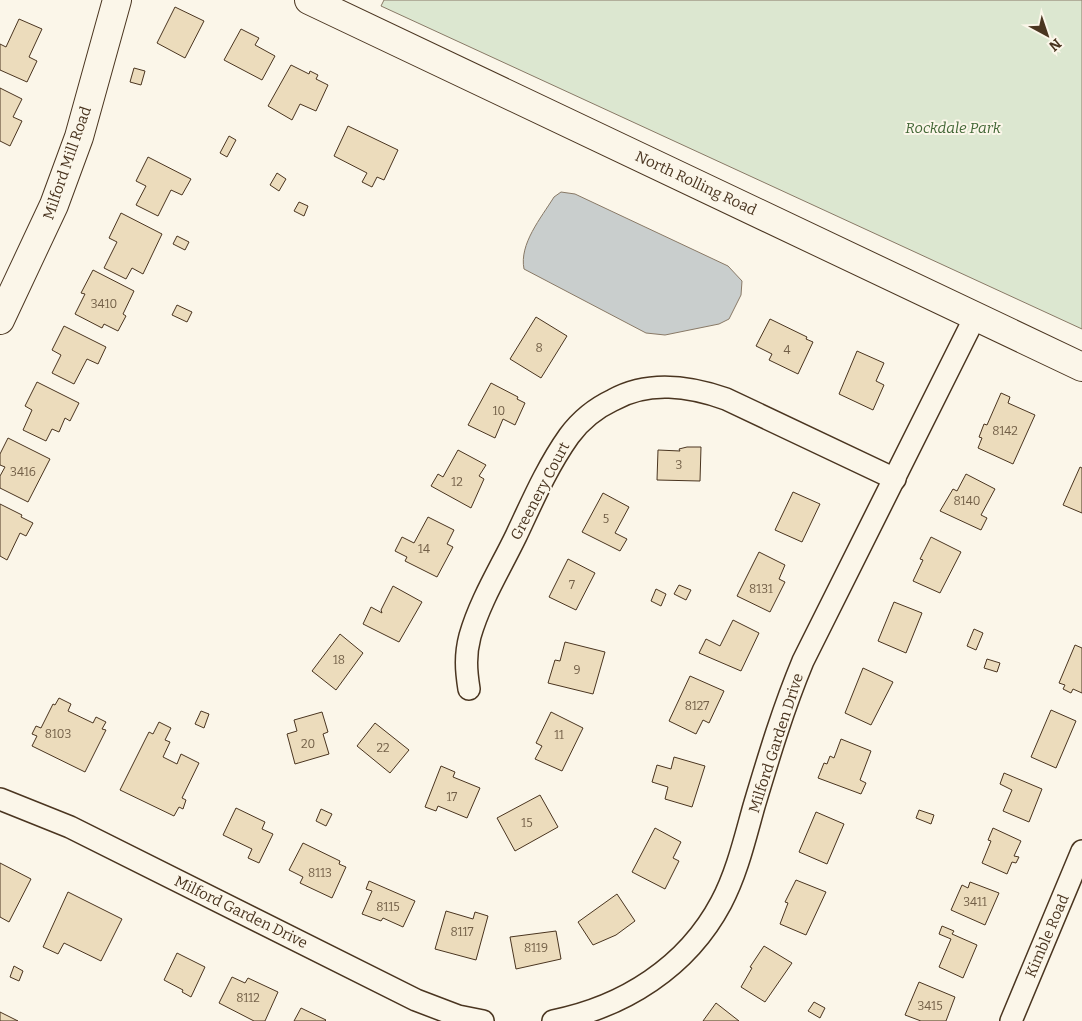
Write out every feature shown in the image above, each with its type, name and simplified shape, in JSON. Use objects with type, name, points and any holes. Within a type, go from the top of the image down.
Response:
[{"type":"main road","name":"Milford Mill Road","points":[[0,320],[54,206],[79,137],[117,0]]},
{"type":"main road","name":"North Rolling Road","points":[[309,0],[976,315],[1082,367]]},
{"type":"street","name":"Milford Garden Drive","points":[[553,1021],[580,1018],[623,998],[651,982],[678,959],[702,934],[722,902],[737,866],[783,710],[803,661],[976,315]]},
{"type":"street","name":"Greenery Court","points":[[469,688],[465,664],[470,637],[480,607],[552,463],[570,434],[589,414],[614,399],[645,389],[673,386],[698,390],[726,399],[895,479]]},
{"type":"street","name":"Milford Garden Drive","points":[[0,799],[70,828],[416,1000],[458,1016],[483,1021]]},
{"type":"street","name":"Kimble Road","points":[[1011,1021],[1082,851]]},
{"type":"green space","name":"Rockdale Park","points":[[384,0],[1082,0],[1082,329],[381,6]]},
{"type":"shaded area","points":[[561,192],[575,194],[728,266],[742,281],[741,295],[729,319],[719,324],[665,335],[646,333],[524,269],[525,250],[532,232],[554,197]]},
{"type":"building","points":[[175,7],[204,21],[185,58],[157,43]]},
{"type":"building","points":[[19,19],[42,29],[29,57],[37,61],[27,82],[0,70],[0,44],[6,47]]},
{"type":"building","points":[[241,29],[259,38],[255,45],[275,56],[262,80],[224,60]]},
{"type":"building","points":[[291,65],[309,74],[310,71],[318,75],[316,79],[328,85],[316,111],[300,104],[292,120],[268,106]]},
{"type":"building","points":[[134,68],[145,71],[141,85],[130,82]]},
{"type":"building","points":[[0,88],[22,99],[13,117],[22,121],[10,146],[0,141]]},
{"type":"building","points":[[348,126],[398,150],[384,180],[377,177],[372,187],[362,182],[367,173],[334,156]]},
{"type":"building","points":[[229,136],[236,140],[227,157],[220,153]]},
{"type":"building","points":[[148,157],[191,179],[182,195],[171,190],[158,216],[136,205],[146,186],[136,181]]},
{"type":"building","points":[[277,173],[286,179],[279,191],[270,185]]},
{"type":"building","points":[[299,202],[308,206],[304,216],[294,211]]},
{"type":"building","points":[[121,213],[162,234],[143,274],[132,268],[126,279],[104,268],[117,242],[109,238]]},
{"type":"building","points":[[177,236],[189,242],[185,250],[173,244]]},
{"type":"building","points":[[93,270],[134,291],[123,314],[126,316],[118,331],[104,324],[102,328],[75,314],[85,294],[81,293]]},
{"type":"building","points":[[177,305],[192,312],[187,322],[172,315]]},
{"type":"building","points":[[536,317],[567,336],[541,378],[510,359]]},
{"type":"building","points":[[770,319],[807,337],[806,339],[813,342],[798,374],[769,360],[772,354],[756,346]]},
{"type":"building","points":[[64,326],[106,347],[98,364],[87,359],[74,384],[52,373],[61,355],[52,350]]},
{"type":"building","points":[[857,351],[884,363],[876,381],[884,385],[873,410],[839,394]]},
{"type":"building","points":[[37,382],[79,403],[70,421],[65,418],[59,432],[52,429],[46,441],[23,430],[32,410],[25,406]]},
{"type":"building","points":[[491,383],[518,397],[517,399],[525,403],[515,425],[503,419],[495,438],[468,425]]},
{"type":"building","points":[[1001,393],[1010,397],[1008,403],[1035,415],[1013,464],[978,448],[982,438],[979,437],[984,424],[987,425]]},
{"type":"building","points":[[8,438],[50,459],[28,502],[0,488],[0,476],[5,467],[0,465],[0,454]]},
{"type":"building","points":[[701,447],[700,481],[657,480],[658,450],[680,451],[679,449]]},
{"type":"building","points":[[458,450],[486,465],[479,476],[484,479],[471,508],[431,486],[438,474],[443,477]]},
{"type":"building","points":[[1080,467],[1082,468],[1082,513],[1063,505]]},
{"type":"building","points":[[966,474],[995,489],[981,515],[987,518],[981,530],[940,511],[953,489],[957,491]]},
{"type":"building","points":[[793,492],[820,504],[802,542],[775,530]]},
{"type":"building","points":[[603,493],[629,507],[615,533],[627,539],[620,551],[582,532]]},
{"type":"building","points":[[0,504],[33,523],[26,536],[20,533],[7,560],[0,556]]},
{"type":"building","points":[[428,517],[454,530],[447,544],[453,547],[437,577],[405,561],[407,557],[395,551],[402,537],[414,543]]},
{"type":"building","points":[[931,537],[961,552],[940,593],[913,581],[923,560],[920,559]]},
{"type":"building","points":[[759,552],[785,565],[779,579],[785,582],[770,612],[737,596]]},
{"type":"building","points":[[568,559],[595,573],[576,610],[549,597]]},
{"type":"building","points":[[679,585],[691,590],[686,600],[674,594]]},
{"type":"building","points":[[393,586],[422,602],[399,642],[363,624],[371,607],[382,613],[381,610]]},
{"type":"building","points":[[656,589],[666,594],[661,606],[651,601]]},
{"type":"building","points":[[894,602],[922,613],[906,653],[878,641]]},
{"type":"building","points":[[733,620],[759,633],[741,671],[699,653],[706,639],[720,646]]},
{"type":"building","points":[[974,629],[983,633],[976,650],[967,646]]},
{"type":"building","points":[[340,634],[363,653],[336,690],[312,671]]},
{"type":"building","points":[[565,642],[605,652],[593,694],[548,683],[555,660],[560,661]]},
{"type":"building","points":[[1075,645],[1082,648],[1082,693],[1073,689],[1071,693],[1063,689],[1065,685],[1059,683]]},
{"type":"building","points":[[987,659],[1000,663],[997,672],[984,668]]},
{"type":"building","points":[[863,668],[893,682],[871,725],[845,713]]},
{"type":"building","points":[[690,676],[724,691],[709,723],[703,720],[696,734],[669,721]]},
{"type":"building","points":[[59,698],[71,704],[68,711],[93,723],[96,717],[106,722],[102,729],[106,730],[85,772],[32,746],[37,736],[32,734],[36,726],[41,728],[53,704],[55,705]]},
{"type":"building","points":[[1051,710],[1076,721],[1056,768],[1031,757]]},
{"type":"building","points":[[201,711],[209,714],[204,728],[195,724]]},
{"type":"building","points":[[322,712],[328,732],[323,734],[329,754],[295,764],[287,734],[297,731],[294,720]]},
{"type":"building","points":[[551,712],[583,728],[562,771],[535,759],[542,746],[536,743]]},
{"type":"building","points":[[159,722],[171,728],[165,740],[170,742],[163,757],[177,764],[181,754],[199,763],[182,798],[186,800],[183,809],[179,807],[174,816],[120,790],[149,732],[153,734]]},
{"type":"building","points":[[375,723],[409,750],[390,773],[357,746]]},
{"type":"building","points":[[841,739],[871,751],[860,780],[866,783],[861,794],[818,778],[824,763],[827,764],[830,756],[834,758]]},
{"type":"building","points":[[674,757],[705,766],[692,807],[665,799],[668,787],[652,782],[657,765],[671,769]]},
{"type":"building","points":[[441,766],[455,772],[453,777],[480,788],[467,818],[438,806],[436,811],[425,807]]},
{"type":"building","points":[[1004,773],[1042,789],[1029,822],[1003,811],[1012,790],[1000,784]]},
{"type":"building","points":[[540,795],[558,827],[515,851],[497,818]]},
{"type":"building","points":[[236,808],[265,822],[262,829],[273,834],[259,863],[248,858],[252,849],[223,835]]},
{"type":"building","points":[[321,809],[332,814],[326,826],[316,821]]},
{"type":"building","points":[[919,810],[934,815],[931,824],[916,818]]},
{"type":"building","points":[[816,812],[844,824],[827,864],[799,852]]},
{"type":"building","points":[[655,828],[681,842],[673,858],[679,861],[665,889],[632,872]]},
{"type":"building","points":[[993,828],[1021,841],[1014,856],[1019,857],[1016,863],[1012,862],[1007,874],[982,863],[991,841],[988,840]]},
{"type":"building","points":[[303,843],[340,861],[339,864],[346,867],[332,898],[300,883],[303,877],[289,870]]},
{"type":"building","points":[[0,863],[31,879],[9,922],[0,917]]},
{"type":"building","points":[[796,880],[826,892],[806,935],[780,924],[788,903],[785,902]]},
{"type":"building","points":[[369,881],[415,901],[403,927],[383,918],[381,921],[362,914],[372,891],[366,889]]},
{"type":"building","points":[[970,882],[999,893],[985,925],[951,910],[962,885],[968,888]]},
{"type":"building","points":[[68,892],[122,919],[101,961],[64,943],[58,954],[43,947]]},
{"type":"building","points":[[617,894],[635,921],[616,935],[593,945],[578,922]]},
{"type":"building","points":[[446,911],[473,919],[475,912],[488,916],[476,960],[435,949]]},
{"type":"building","points":[[942,926],[954,931],[952,934],[977,945],[963,978],[939,967],[951,939],[939,934]]},
{"type":"building","points":[[556,931],[561,959],[516,969],[510,937]]},
{"type":"building","points":[[764,946],[792,963],[765,1002],[741,987],[752,968],[750,967]]},
{"type":"building","points":[[177,953],[205,967],[191,997],[182,992],[183,990],[164,980]]},
{"type":"building","points":[[14,966],[23,971],[19,981],[10,977]]},
{"type":"building","points":[[232,977],[245,983],[248,978],[278,992],[265,1021],[254,1021],[219,1003]]},
{"type":"building","points":[[919,982],[955,997],[946,1021],[921,1021],[905,1015]]},
{"type":"building","points":[[814,1002],[825,1008],[820,1018],[808,1011]]},
{"type":"building","points":[[716,1003],[739,1021],[703,1021]]},
{"type":"building","points":[[301,1008],[326,1020],[294,1021]]},
{"type":"building","points":[[0,1012],[18,1021],[0,1021]]}]
